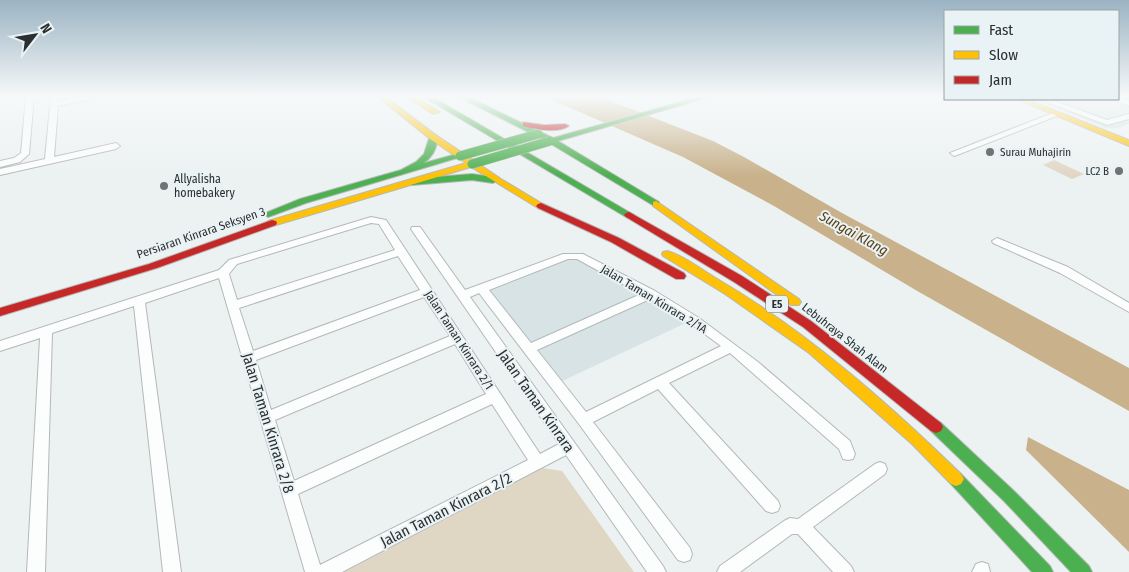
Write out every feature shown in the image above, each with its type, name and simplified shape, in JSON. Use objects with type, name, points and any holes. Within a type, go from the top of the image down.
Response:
[{"type":"main road","points":[[415,123],[460,156],[534,203],[616,240],[813,350]]},
{"type":"main road","points":[[452,123],[568,193]]},
{"type":"main road","name":"Lebuhraya Shah Alam","points":[[472,123],[738,279],[807,324],[928,420],[1009,496],[1083,572]]},
{"type":"main road","points":[[518,123],[653,201],[748,266],[834,331],[969,442]]},
{"type":"main road","points":[[520,123],[572,129]]},
{"type":"main road","points":[[412,182],[550,141],[572,129],[590,123]]},
{"type":"main road","points":[[402,173],[538,134],[572,129],[594,123]]},
{"type":"main road","points":[[1079,123],[1129,143]]},
{"type":"main road","points":[[572,129],[572,146],[581,158]]},
{"type":"main road","points":[[1116,138],[1129,132]]},
{"type":"main road","points":[[402,173],[427,158],[432,151],[433,137]]},
{"type":"main road","name":"Persiaran Kinrara Seksyen 3","points":[[0,303],[165,255],[302,202],[402,173]]},
{"type":"main road","points":[[412,182],[472,177],[498,181]]},
{"type":"main road","name":"Persiaran Kinrara Seksyen 3","points":[[0,312],[162,263],[294,215],[412,182]]},
{"type":"main road","name":"E5","points":[[661,250],[729,291],[813,350],[917,440],[980,502],[1044,572]]},
{"type":"main road","points":[[1004,475],[1041,514],[1083,572]]},
{"type":"street","points":[[0,164],[17,160],[25,154],[28,123]]},
{"type":"street","points":[[49,161],[53,123]]},
{"type":"street","points":[[954,153],[1035,123]]},
{"type":"street","points":[[0,172],[116,146]]},
{"type":"street","points":[[0,346],[223,273],[233,262],[371,220],[377,220]]},
{"type":"street","name":"Jalan Taman Kinrara 2/1","points":[[377,220],[382,222],[402,251],[538,463]]},
{"type":"street","name":"Jalan Taman Kinrara","points":[[416,229],[658,572]]},
{"type":"street","points":[[997,241],[1064,270],[1129,308]]},
{"type":"street","points":[[232,306],[402,251]]},
{"type":"street","name":"Jalan Taman Kinrara 2/1A","points":[[464,296],[574,255],[650,294],[696,322],[730,347],[844,446],[848,454]]},
{"type":"street","name":"Jalan Taman Kinrara 2/8","points":[[223,273],[314,572]]},
{"type":"street","points":[[482,288],[684,554]]},
{"type":"street","points":[[248,358],[428,292]]},
{"type":"street","points":[[528,349],[650,294]]},
{"type":"street","points":[[139,301],[172,572]]},
{"type":"street","points":[[36,572],[46,331]]},
{"type":"street","points":[[266,418],[458,338]]},
{"type":"street","points":[[584,420],[730,347]]},
{"type":"street","points":[[660,382],[772,506]]},
{"type":"street","points":[[289,491],[496,396]]},
{"type":"street","name":"Jalan Taman Kinrara 2/2","points":[[324,572],[568,446]]},
{"type":"street","points":[[802,527],[807,521],[880,469]]},
{"type":"street","points":[[726,572],[790,526],[802,527],[845,572]]},
{"type":"shaded area","points":[[1093,123],[1129,123],[1118,128],[1106,128]]},
{"type":"shaded area","points":[[1054,160],[1084,174],[1072,179],[1043,165]]},
{"type":"shaded area","points":[[569,258],[577,258],[690,321],[560,382],[486,289]]},
{"type":"shaded area","points":[[543,468],[562,471],[634,572],[344,572]]},
{"type":"water","name":"Sungai Klang","points":[[604,123],[666,123],[713,141],[1129,368],[1129,411],[919,292],[774,206],[683,157]]},
{"type":"water","points":[[1028,437],[1129,490],[1129,552],[1026,450]]},
{"type":"traffic: fast","points":[[472,123],[629,215]]},
{"type":"traffic: fast","points":[[516,123],[549,139],[656,204]]},
{"type":"traffic: fast","points":[[550,141],[615,123]]},
{"type":"traffic: fast","points":[[460,156],[538,134]]},
{"type":"traffic: fast","points":[[402,173],[424,160],[431,150],[433,137]]},
{"type":"traffic: fast","points":[[472,164],[550,141]]},
{"type":"traffic: fast","points":[[268,214],[303,201],[460,156]]},
{"type":"traffic: fast","points":[[412,182],[472,177],[493,180]]},
{"type":"traffic: fast","points":[[936,427],[1009,496],[1083,572]]},
{"type":"traffic: fast","points":[[956,479],[1044,572]]},
{"type":"traffic: slow","points":[[415,123],[498,181],[541,206]]},
{"type":"traffic: slow","points":[[1079,123],[1129,143]]},
{"type":"traffic: slow","points":[[272,223],[472,164]]},
{"type":"traffic: slow","points":[[656,204],[795,302]]},
{"type":"traffic: slow","points":[[667,254],[729,291],[813,350],[917,440],[956,479]]},
{"type":"traffic: jam","points":[[526,124],[544,127],[565,126]]},
{"type":"traffic: jam","points":[[541,206],[615,240],[680,276]]},
{"type":"traffic: jam","points":[[629,215],[738,279],[807,324],[936,427]]},
{"type":"traffic: jam","points":[[0,312],[153,266],[272,223]]},
{"type":"place","name":"Surau Muhajirin","points":[[990,152]]},
{"type":"place","name":"LC2 B","points":[[1119,171]]},
{"type":"place","name":"Allyalisha homebakery","points":[[164,186]]}]
